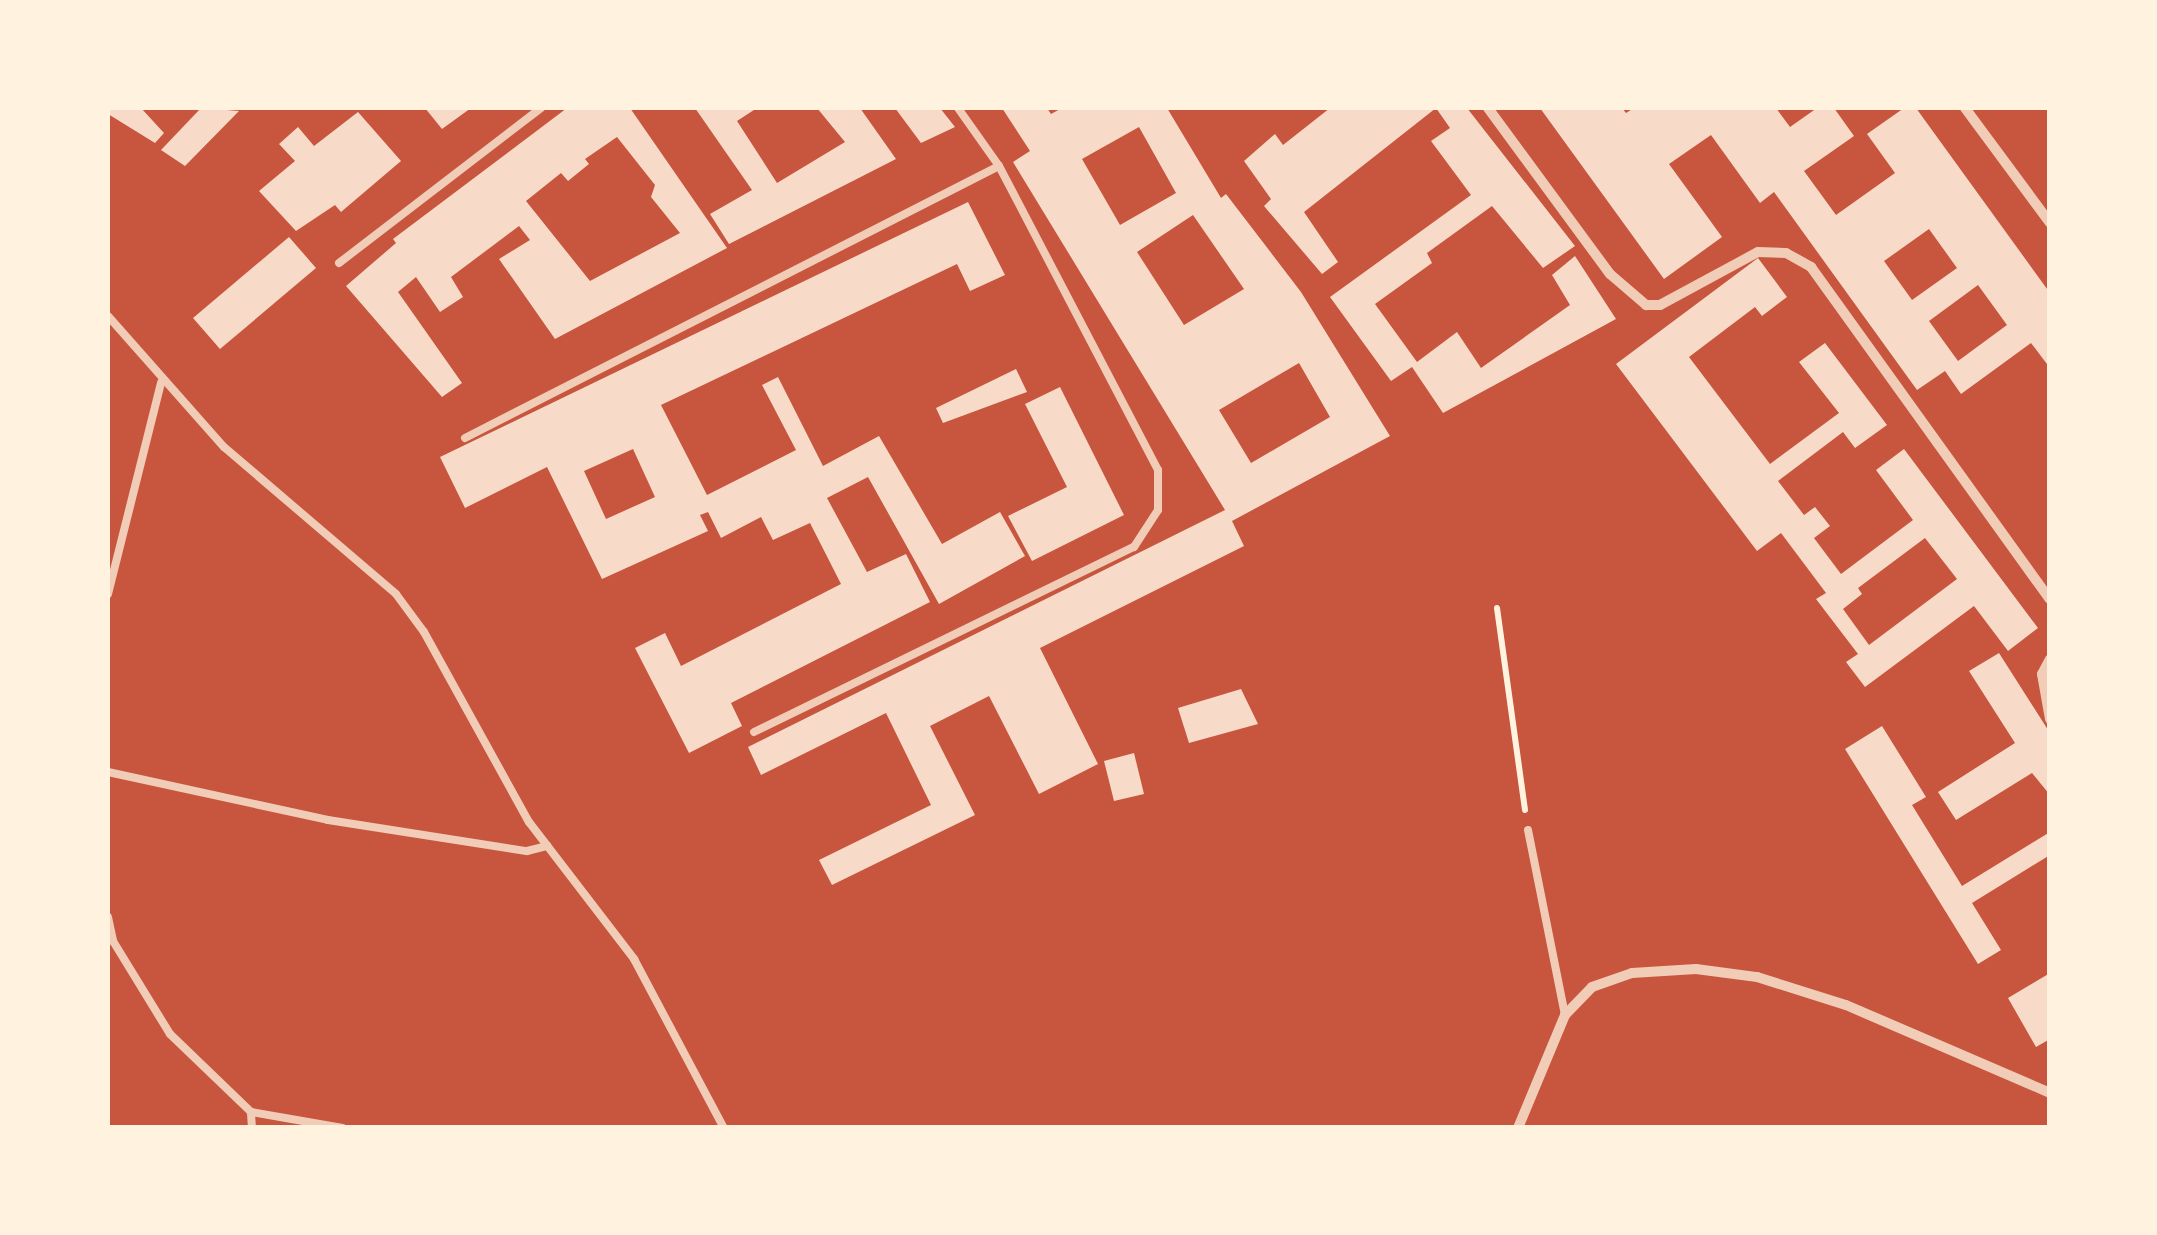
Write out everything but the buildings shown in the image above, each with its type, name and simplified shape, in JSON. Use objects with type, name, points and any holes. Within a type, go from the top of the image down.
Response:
[{"type":"street","points":[[1488,108],[1610,274],[1646,306],[1660,306],[1758,252],[1786,253],[1810,267],[2050,598]]},
{"type":"street","points":[[1965,108],[2050,223]]},
{"type":"street","points":[[2050,658],[2042,700],[2050,719]]},
{"type":"street","points":[[1518,1128],[1565,1016],[1592,987],[1632,972],[1696,969],[1757,977],[1846,1005],[2050,1093]]},
{"type":"lane","points":[[339,263],[541,108]]},
{"type":"lane","points":[[754,732],[1134,547],[1158,510],[1158,470],[999,166],[958,108]]},
{"type":"lane","points":[[465,438],[999,166]]},
{"type":"lane","points":[[108,316],[161,383],[224,447],[396,594],[547,846],[634,958],[724,1128]]},
{"type":"lane","points":[[108,594],[161,383]]},
{"type":"lane","points":[[108,772],[328,820],[527,851],[547,846]]},
{"type":"lane","points":[[1528,830],[1565,1016]]},
{"type":"lane","points":[[108,916],[113,941],[170,1034],[250,1112],[343,1128]]},
{"type":"lane","points":[[250,1112],[252,1128]]},
{"type":"path","points":[[1497,608],[1528,830]]}]
